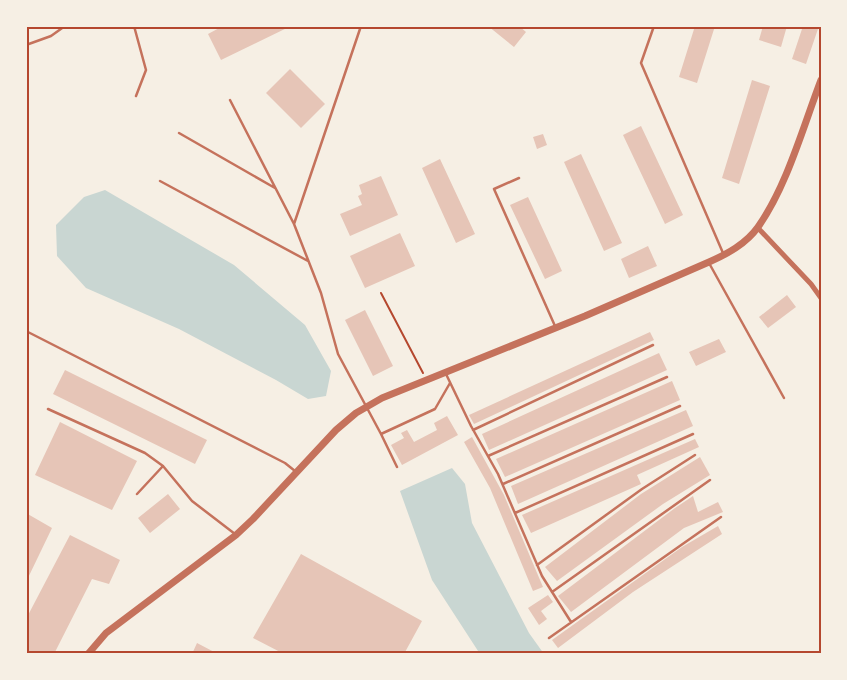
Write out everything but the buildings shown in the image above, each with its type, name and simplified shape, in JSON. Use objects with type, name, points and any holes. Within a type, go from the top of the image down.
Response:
[{"type":"street","points":[[88,654],[106,633],[236,535],[336,430],[356,413],[382,398],[709,262],[743,243],[758,228],[781,187],[821,80]]},
{"type":"street","points":[[758,228],[812,284],[821,298]]},
{"type":"lane","points":[[26,45],[52,36],[65,26]]},
{"type":"lane","points":[[134,26],[146,70],[136,96]]},
{"type":"lane","points":[[294,224],[361,26]]},
{"type":"lane","points":[[654,26],[641,63],[724,255]]},
{"type":"lane","points":[[230,100],[294,224],[321,293],[338,354],[397,467]]},
{"type":"lane","points":[[179,133],[276,188]]},
{"type":"lane","points":[[519,178],[494,189],[555,327]]},
{"type":"lane","points":[[160,181],[309,262]]},
{"type":"lane","points":[[709,262],[784,398]]},
{"type":"lane","points":[[26,330],[285,463],[297,472]]},
{"type":"lane","points":[[473,430],[653,345]]},
{"type":"lane","points":[[445,372],[502,484],[537,565],[571,622]]},
{"type":"lane","points":[[488,456],[667,377]]},
{"type":"lane","points":[[381,434],[435,409],[450,383]]},
{"type":"lane","points":[[502,484],[680,406]]},
{"type":"lane","points":[[48,409],[145,453],[163,466],[192,500],[236,535]]},
{"type":"lane","points":[[514,512],[693,434]]},
{"type":"lane","points":[[537,565],[642,489],[695,455]]},
{"type":"lane","points":[[137,494],[163,466]]},
{"type":"lane","points":[[552,592],[710,480]]},
{"type":"lane","points":[[549,638],[721,517]]},
{"type":"path","points":[[381,293],[427,380]]},
{"type":"shaded area","points":[[105,190],[234,265],[305,325],[331,371],[326,396],[308,399],[179,329],[86,288],[57,256],[56,225],[84,197]]},
{"type":"shaded area","points":[[452,468],[465,484],[472,523],[529,633],[544,654],[480,654],[432,580],[400,491]]}]
